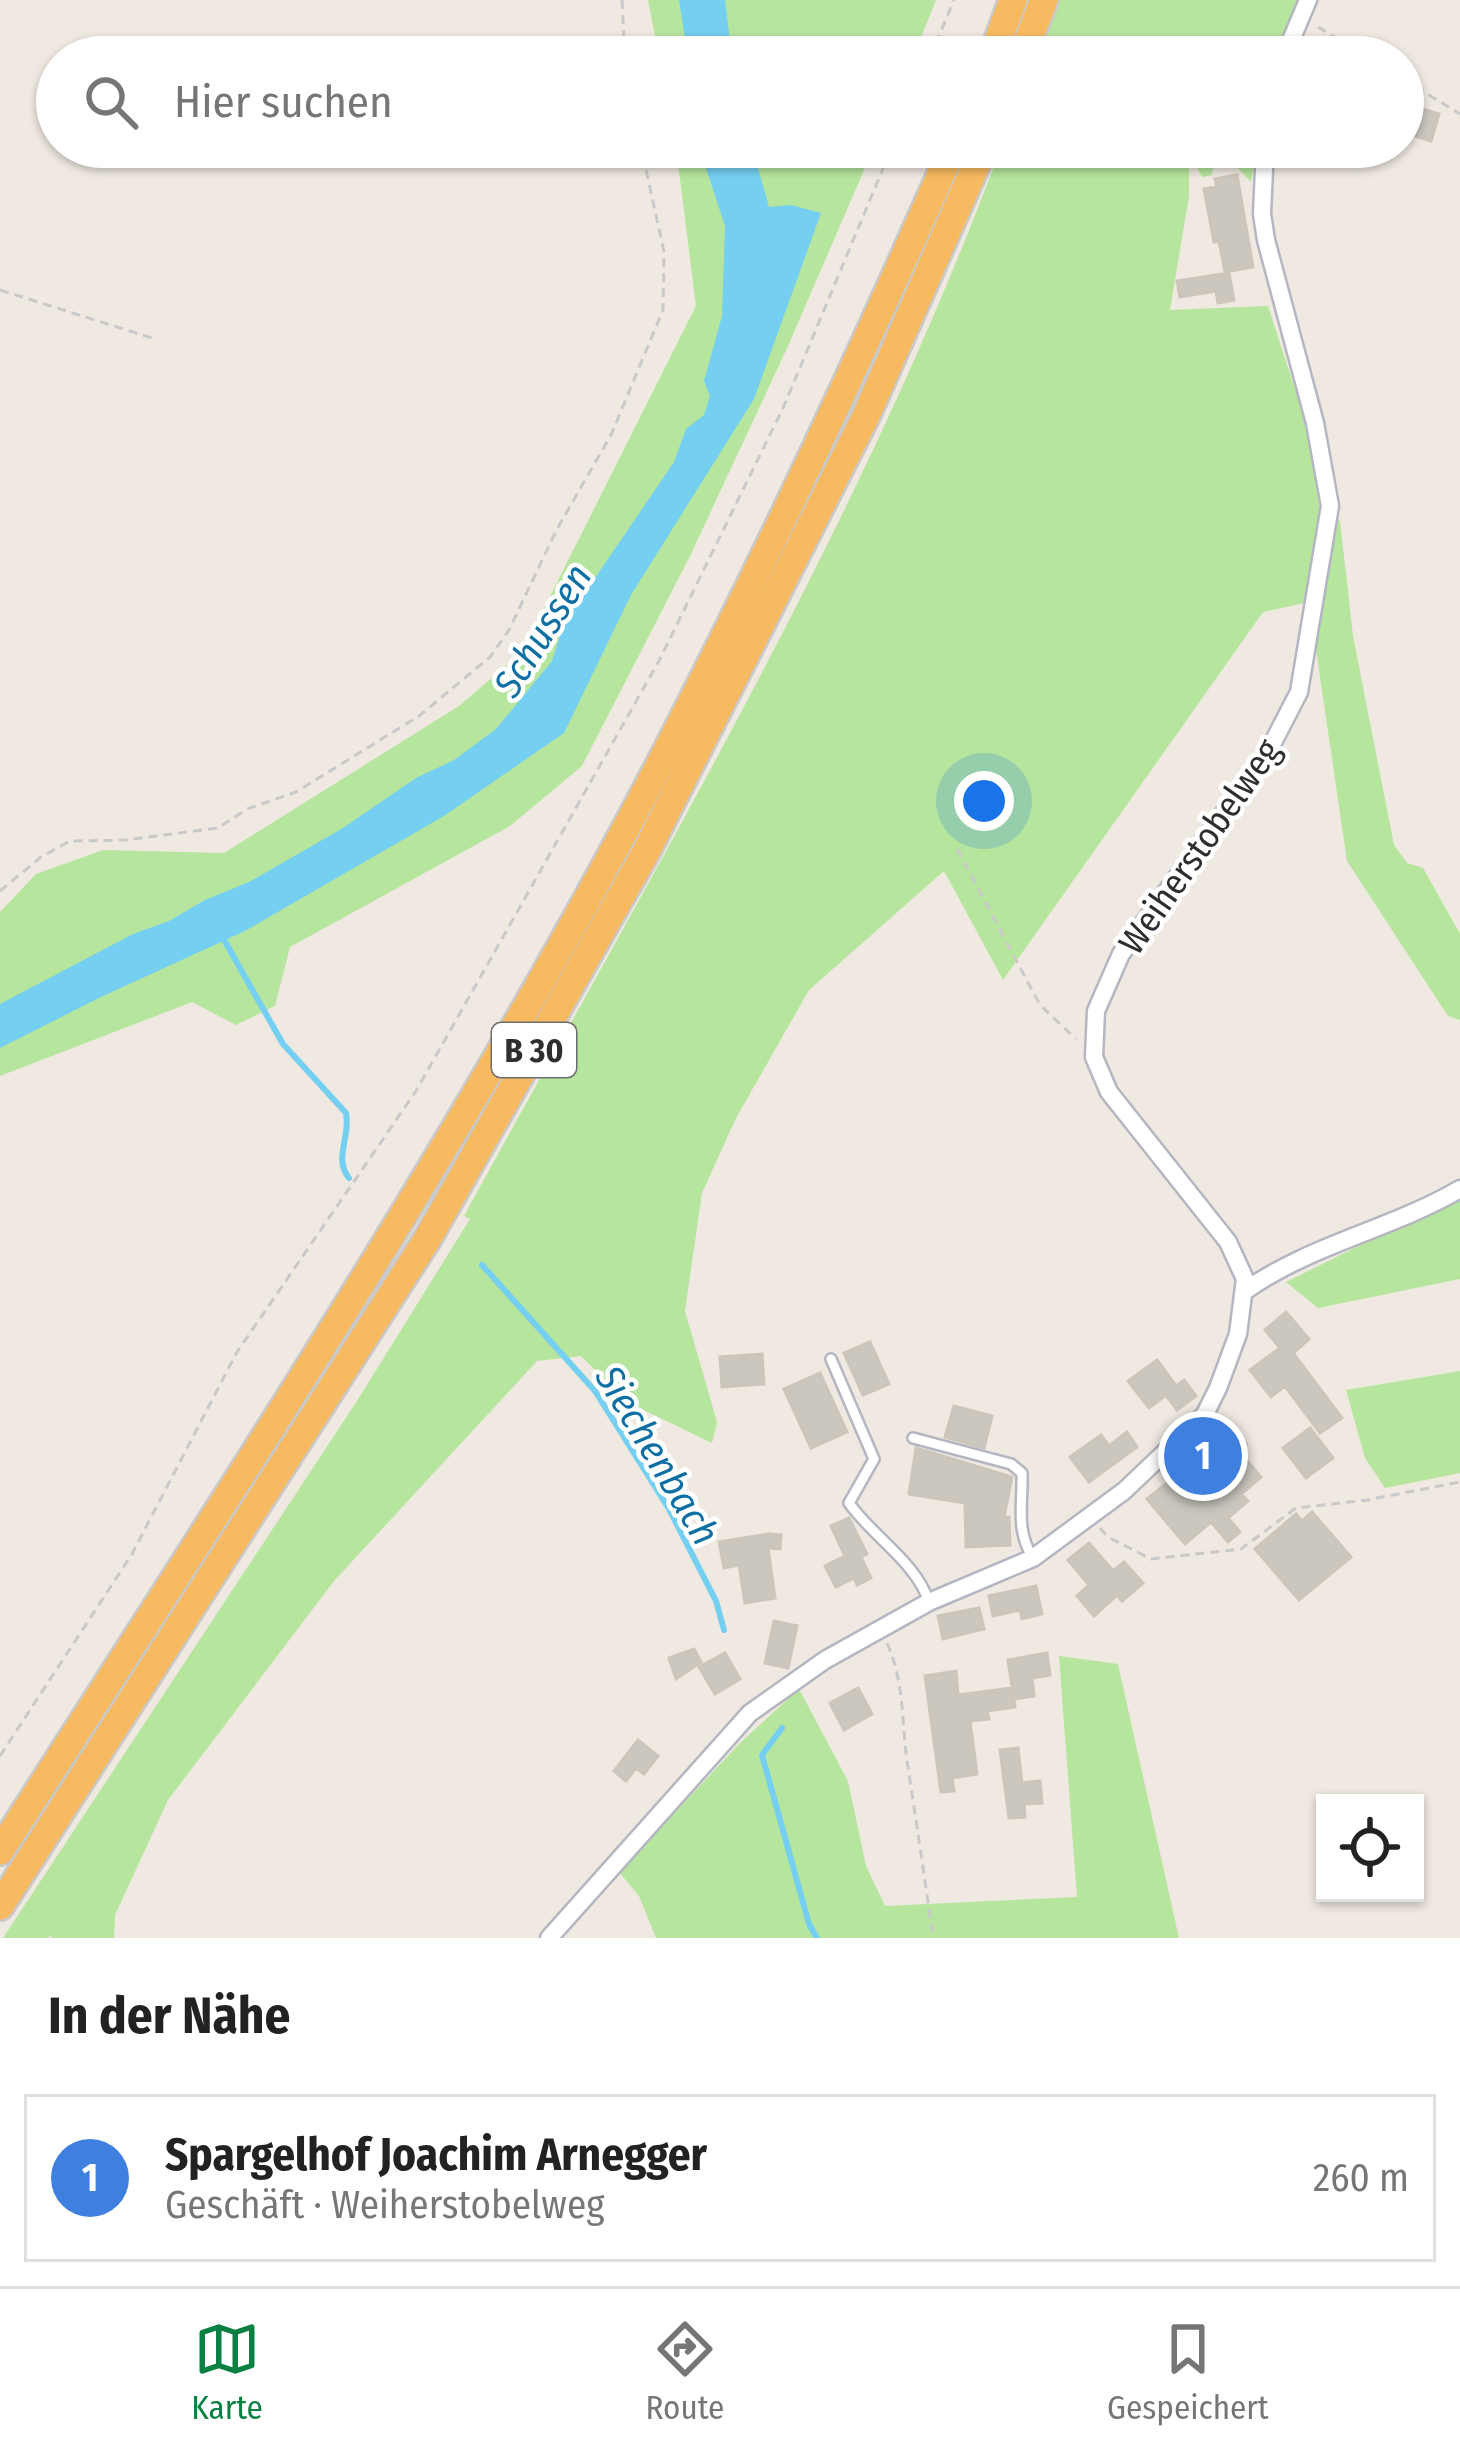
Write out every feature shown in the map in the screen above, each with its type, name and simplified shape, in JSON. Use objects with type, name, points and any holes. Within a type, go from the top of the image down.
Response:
[{"type":"highway","points":[[1000,36],[1013,0]]},
{"type":"highway","points":[[1030,36],[1044,0]]},
{"type":"highway","name":"B 30","points":[[0,1851],[400,1218],[540,980],[685,716],[838,405],[943,168]]},
{"type":"highway","name":"B 30","points":[[0,1906],[428,1238],[623,893],[866,416],[975,168]]},
{"type":"street","points":[[1292,36],[1308,0]]},
{"type":"street","name":"Weiherstobelweg","points":[[1094,1057],[1096,1011],[1121,954],[1267,754],[1299,692],[1330,506],[1315,423],[1266,240],[1264,168]]},
{"type":"street","points":[[549,1938],[750,1713],[825,1660],[929,1602],[1033,1558],[1091,1517],[1205,1414],[1238,1334],[1245,1279],[1228,1241],[1109,1092],[1094,1057]]},
{"type":"street","points":[[1245,1291],[1279,1269],[1420,1212],[1460,1189]]},
{"type":"lane","points":[[831,1359],[874,1459],[849,1503],[867,1528],[906,1563],[929,1602]]},
{"type":"lane","points":[[913,1438],[1011,1464],[1022,1473],[1022,1540],[1033,1558]]},
{"type":"path","points":[[622,0],[624,36]]},
{"type":"path","points":[[939,36],[954,0]]},
{"type":"path","points":[[1299,17],[1332,36]]},
{"type":"path","points":[[1424,93],[1460,114]]},
{"type":"path","points":[[0,891],[41,857],[70,842],[218,828],[247,809],[296,792],[419,716],[490,657],[611,435],[663,310],[664,252],[646,168]]},
{"type":"path","points":[[0,1756],[132,1554],[237,1352],[416,1091],[660,658],[784,406],[883,168]]},
{"type":"path","points":[[0,290],[155,339]]},
{"type":"path","points":[[957,849],[1040,1005],[1094,1057]]},
{"type":"path","points":[[1091,1517],[1108,1538],[1151,1559],[1241,1549],[1296,1508],[1460,1482]]},
{"type":"path","points":[[881,1630],[902,1686],[933,1938]]},
{"type":"green space","points":[[648,0],[936,0],[921,36],[655,36]]},
{"type":"green space","points":[[1056,0],[1299,0],[1284,36],[1043,36]]},
{"type":"green space","points":[[679,168],[865,168],[690,556],[582,766],[510,826],[290,947],[275,1006],[236,1025],[192,1002],[0,1076],[0,912],[36,874],[103,850],[224,853],[459,706],[522,652],[696,306]]},
{"type":"green space","points":[[993,168],[1189,169],[1189,196],[1170,310],[1268,306],[1308,429],[1319,506],[1340,521],[1353,636],[1394,845],[1407,863],[1423,868],[1460,934],[1460,1020],[1448,1016],[1347,861],[1309,602],[1263,612],[1003,980],[944,871],[809,990],[736,1118],[702,1193],[685,1311],[717,1422],[712,1443],[627,1402],[581,1356],[537,1361],[334,1581],[168,1800],[115,1915],[114,1938],[3,1938],[357,1401],[470,1219],[464,1216],[821,558],[946,286]]},
{"type":"green space","points":[[1198,168],[1213,168],[1212,175],[1202,177]]},
{"type":"green space","points":[[1238,168],[1253,168],[1251,182]]},
{"type":"green space","points":[[1460,1196],[1460,1279],[1318,1308],[1286,1282]]},
{"type":"green space","points":[[1460,1371],[1460,1473],[1385,1488],[1365,1458],[1346,1390]]},
{"type":"green space","points":[[1059,1656],[1118,1664],[1179,1938],[656,1938],[639,1896],[619,1872],[740,1743],[799,1689],[848,1781],[866,1866],[885,1906],[1077,1897]]},
{"type":"water","points":[[679,0],[725,0],[729,36],[685,36]]},
{"type":"water","points":[[706,168],[758,168],[769,207],[791,205],[821,213],[754,399],[631,595],[564,733],[444,816],[245,931],[0,1048],[0,1004],[133,934],[249,882],[343,828],[416,778],[454,760],[496,729],[552,661],[574,593],[593,581],[674,462],[686,429],[704,415],[710,396],[704,381],[722,316],[725,226]]},
{"type":"building","points":[[1424,109],[1439,114],[1431,141],[1424,139]]},
{"type":"building","points":[[1237,175],[1253,267],[1225,272],[1204,189],[1217,187],[1215,179]]},
{"type":"building","points":[[1229,273],[1234,300],[1218,303],[1216,291],[1180,297],[1177,281]]},
{"type":"building","points":[[1286,1312],[1309,1339],[1293,1353],[1342,1418],[1320,1433],[1285,1386],[1271,1397],[1250,1370],[1280,1348],[1265,1330]]},
{"type":"building","points":[[870,1342],[889,1384],[863,1395],[844,1353]]},
{"type":"building","points":[[762,1354],[764,1384],[722,1387],[720,1357]]},
{"type":"building","points":[[1157,1360],[1176,1386],[1184,1380],[1196,1396],[1177,1410],[1166,1395],[1149,1408],[1128,1381]]},
{"type":"building","points":[[820,1373],[847,1432],[811,1448],[784,1389]]},
{"type":"building","points":[[954,1406],[992,1416],[984,1448],[945,1437]]},
{"type":"building","points":[[1227,1421],[1246,1444],[1238,1450],[1261,1477],[1241,1494],[1248,1501],[1228,1518],[1240,1532],[1228,1542],[1211,1522],[1185,1544],[1147,1499],[1191,1464],[1184,1457],[1191,1448]]},
{"type":"building","points":[[1310,1428],[1333,1458],[1306,1478],[1283,1448]]},
{"type":"building","points":[[1127,1432],[1137,1447],[1089,1482],[1070,1457],[1101,1435],[1109,1446]]},
{"type":"building","points":[[916,1448],[1012,1477],[1004,1517],[1009,1517],[1010,1545],[966,1547],[965,1503],[909,1494]]},
{"type":"building","points":[[1312,1512],[1351,1557],[1299,1600],[1255,1549],[1296,1514],[1302,1521]]},
{"type":"building","points":[[849,1518],[867,1554],[861,1557],[871,1578],[857,1585],[854,1578],[836,1587],[825,1566],[845,1556],[831,1526]]},
{"type":"building","points":[[781,1535],[780,1549],[768,1548],[775,1598],[745,1603],[739,1565],[724,1568],[719,1542]]},
{"type":"building","points":[[1089,1543],[1113,1571],[1124,1562],[1143,1583],[1122,1601],[1117,1595],[1094,1616],[1077,1596],[1089,1585],[1068,1560]]},
{"type":"building","points":[[1036,1586],[1042,1614],[1022,1619],[1020,1610],[993,1616],[989,1596]]},
{"type":"building","points":[[979,1608],[984,1629],[943,1639],[938,1616]]},
{"type":"building","points":[[774,1621],[797,1626],[788,1668],[765,1663]]},
{"type":"building","points":[[694,1649],[701,1662],[676,1679],[669,1658]]},
{"type":"building","points":[[725,1653],[740,1679],[715,1694],[699,1667]]},
{"type":"building","points":[[1047,1653],[1050,1675],[1032,1678],[1034,1696],[1014,1699],[1008,1660]]},
{"type":"building","points":[[956,1671],[958,1695],[1012,1688],[1015,1707],[987,1711],[989,1719],[970,1721],[977,1774],[952,1778],[954,1791],[941,1792],[925,1676]]},
{"type":"building","points":[[858,1688],[872,1714],[844,1730],[830,1703]]},
{"type":"building","points":[[638,1740],[658,1756],[644,1774],[636,1768],[626,1781],[614,1771]]},
{"type":"building","points":[[1018,1748],[1022,1783],[1040,1781],[1042,1803],[1024,1804],[1025,1817],[1009,1818],[1000,1750]]},
{"type":"waterway","name":"Siechenbach","points":[[223,938],[283,1044],[346,1113],[342,1163],[349,1178]]},
{"type":"waterway","name":"Siechenbach","points":[[482,1265],[595,1391],[669,1509],[716,1601],[724,1630]]},
{"type":"waterway","name":"Siechenbach","points":[[782,1728],[762,1755],[809,1924],[817,1938]]},
{"type":"place","name":"Spargelhof Joachim Arnegger","points":[[1203,1456]]},
{"type":"water label","name":"Schussen","points":[[542,630]]}]
